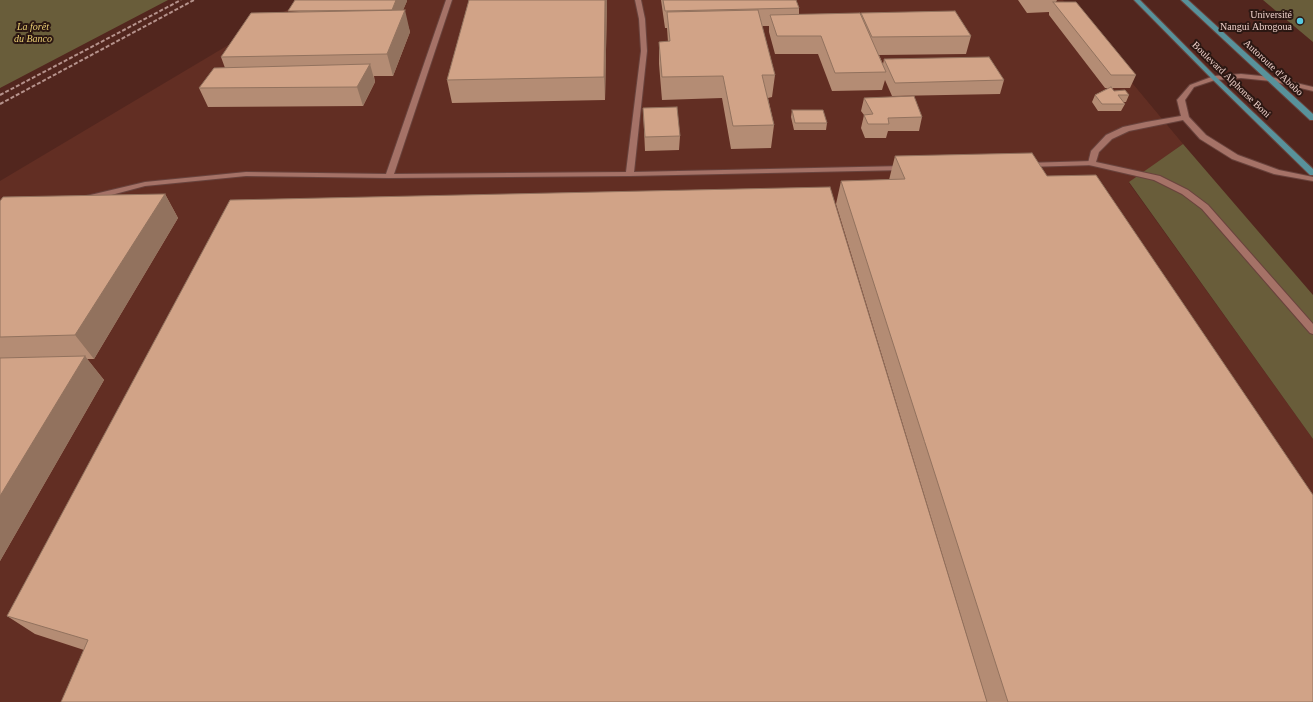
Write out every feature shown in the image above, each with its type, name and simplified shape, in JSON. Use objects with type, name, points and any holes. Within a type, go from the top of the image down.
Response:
[{"type":"main road","name":"Boulevard Alphonse Boni","points":[[1137,0],[1214,78],[1313,173]]},
{"type":"main road","name":"Autoroute d'Abobo","points":[[1184,0],[1313,118]]},
{"type":"street","points":[[389,176],[449,0]]},
{"type":"street","points":[[630,174],[644,50],[642,19],[638,0]]},
{"type":"street","points":[[1313,89],[1271,79],[1240,76],[1214,78],[1192,86],[1181,100],[1185,118],[1203,138],[1235,157],[1277,172],[1313,180]]},
{"type":"street","points":[[1092,163],[1095,151],[1109,137],[1126,129],[1146,124],[1185,118]]},
{"type":"street","points":[[1014,165],[1092,163],[1157,178],[1185,192],[1205,207],[1313,330]]},
{"type":"street","points":[[76,201],[144,184],[246,174],[389,176],[630,174],[912,168]]},
{"type":"shaded area","points":[[304,0],[1063,0],[1183,144],[1129,183],[1313,439],[1313,702],[0,702],[0,181]]},
{"type":"green space","name":"La forêt du Banco","points":[[0,0],[168,0],[0,88]]},
{"type":"green space","name":"Université Nangui Abrogoua","points":[[1263,0],[1313,0],[1313,42]]},
{"type":"green space","points":[[1183,144],[1313,295],[1313,439],[1129,182]]},
{"type":"building","points":[[295,0],[396,0],[392,10],[288,11]]},
{"type":"building","points":[[469,0],[605,0],[604,77],[447,80]]},
{"type":"building","points":[[663,0],[796,0],[799,8],[665,11]]},
{"type":"building","points":[[1053,2],[1076,2],[1136,75],[1111,75]]},
{"type":"building","points":[[405,10],[387,54],[221,57],[251,13]]},
{"type":"building","points":[[758,10],[775,75],[762,75],[774,125],[733,126],[723,76],[662,77],[659,42],[670,41],[667,12]]},
{"type":"building","points":[[955,11],[971,36],[872,37],[861,13]]},
{"type":"building","points":[[860,13],[886,72],[835,73],[821,36],[777,36],[770,15]]},
{"type":"building","points":[[989,57],[1004,80],[895,83],[884,59]]},
{"type":"building","points":[[370,64],[357,87],[199,88],[214,68]]},
{"type":"building","points":[[1111,87],[1114,91],[1125,90],[1129,95],[1118,95],[1125,104],[1102,104],[1095,95]]},
{"type":"building","points":[[914,96],[922,117],[888,118],[889,124],[868,124],[864,115],[873,114],[864,98]]},
{"type":"building","points":[[677,107],[680,136],[645,137],[643,108]]},
{"type":"building","points":[[792,110],[823,110],[827,123],[795,123]]},
{"type":"building","points":[[1032,153],[1047,176],[1096,175],[1313,495],[1313,702],[1008,702],[841,181],[905,179],[895,156]]},
{"type":"building","points":[[830,187],[987,702],[61,702],[88,640],[7,616],[230,200]]},
{"type":"building","points":[[165,194],[75,335],[0,337],[0,201],[3,197]]},
{"type":"building","points":[[85,356],[0,496],[0,358]]},
{"type":"railway","points":[[0,95],[181,0]]},
{"type":"railway","points":[[0,104],[194,0]]},
{"type":"place","name":"Université Nangui Abrogoua","points":[[1300,21]]}]
